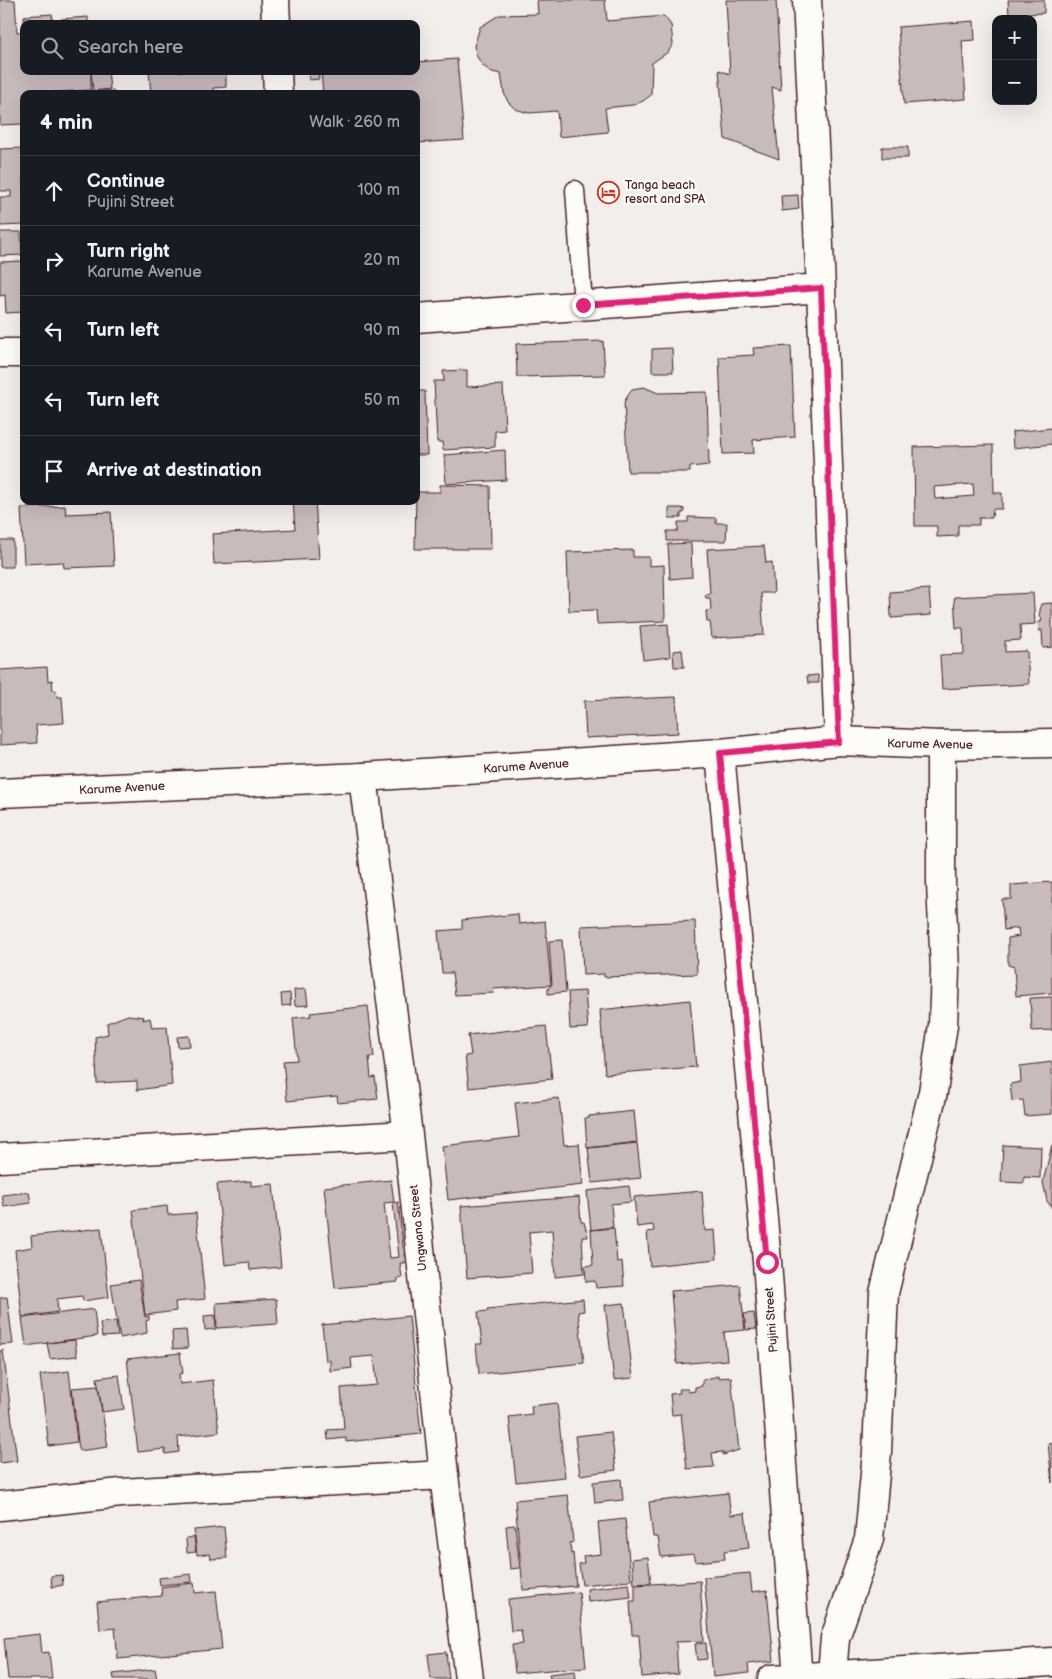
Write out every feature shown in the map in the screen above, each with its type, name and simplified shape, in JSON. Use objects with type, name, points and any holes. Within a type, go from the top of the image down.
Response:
[{"type":"street","points":[[275,0],[276,20]]},
{"type":"street","points":[[807,0],[821,288],[839,742]]},
{"type":"street","points":[[277,75],[278,90]]},
{"type":"street","points":[[420,318],[821,288]]},
{"type":"street","points":[[0,354],[20,353]]},
{"type":"street","name":"Karume Avenue","points":[[0,794],[362,777],[720,753],[839,742],[941,745],[1052,743]]},
{"type":"street","points":[[832,1674],[835,1638],[869,1539],[877,1452],[884,1293],[933,1092],[943,1025],[945,970],[941,884],[941,745]]},
{"type":"street","name":"Pujini Street","points":[[720,753],[767,1262],[789,1678]]},
{"type":"street","name":"Ungwana Street","points":[[362,777],[408,1135],[444,1475],[469,1679]]},
{"type":"street","points":[[0,1158],[408,1135]]},
{"type":"street","points":[[0,1506],[121,1493],[444,1475]]},
{"type":"street","points":[[789,1678],[1052,1662]]},
{"type":"lane","points":[[576,190],[583,305]]},
{"type":"building","points":[[0,0],[15,0],[17,32],[20,32],[20,75],[91,75],[91,90],[20,90],[20,124],[0,125]]},
{"type":"building","points":[[537,0],[605,0],[607,21],[664,16],[671,25],[673,44],[668,52],[652,63],[651,95],[633,105],[605,108],[608,132],[559,137],[557,111],[529,113],[515,109],[508,102],[504,93],[501,74],[492,72],[483,66],[477,57],[474,46],[480,27],[499,15],[538,14]]},
{"type":"building","points":[[726,0],[776,0],[781,90],[772,87],[779,159],[725,139],[719,70],[730,74]]},
{"type":"building","points":[[1008,0],[1044,0],[1044,13],[1009,15]]},
{"type":"building","points":[[52,14],[53,20],[24,20],[24,16]]},
{"type":"building","points":[[88,17],[88,20],[61,19]]},
{"type":"building","points":[[974,21],[975,40],[962,41],[966,99],[904,104],[898,27]]},
{"type":"building","points":[[457,59],[464,140],[420,143],[420,90],[323,90],[321,75],[420,75],[420,62]]},
{"type":"building","points":[[91,75],[108,75],[110,89],[93,90]]},
{"type":"building","points":[[149,75],[226,75],[226,87],[213,88],[213,90],[151,90]]},
{"type":"building","points":[[308,75],[318,75],[319,79],[309,80]]},
{"type":"building","points":[[882,147],[908,147],[908,158],[882,158]]},
{"type":"building","points":[[20,148],[20,225],[0,226],[0,197],[11,197],[11,191],[0,191],[0,149]]},
{"type":"building","points":[[798,195],[799,209],[782,211],[781,196]]},
{"type":"building","points":[[0,232],[20,232],[20,255],[0,256]]},
{"type":"building","points":[[20,261],[20,312],[6,313],[5,295],[0,296],[0,262]]},
{"type":"building","points":[[603,341],[605,375],[517,377],[516,344]]},
{"type":"building","points":[[791,346],[795,437],[753,440],[754,453],[723,454],[719,357],[754,355],[753,348]]},
{"type":"building","points":[[672,348],[673,372],[652,372],[652,349]]},
{"type":"building","points":[[467,370],[467,387],[503,385],[505,430],[495,431],[495,447],[443,450],[442,442],[437,442],[434,381],[444,381],[443,371]]},
{"type":"building","points":[[644,387],[658,393],[707,392],[709,465],[690,467],[690,472],[628,472],[624,402],[632,389]]},
{"type":"building","points":[[420,391],[425,391],[427,455],[420,455]]},
{"type":"building","points":[[1052,428],[1052,444],[1013,448],[1012,432]]},
{"type":"building","points":[[993,445],[994,493],[1002,493],[1002,509],[993,509],[992,518],[979,518],[979,525],[958,525],[958,536],[937,537],[937,526],[915,526],[914,447]],"holes":[[[973,484],[974,496],[935,499],[934,487]]]},
{"type":"building","points":[[505,450],[506,480],[446,484],[444,455]]},
{"type":"building","points":[[440,485],[490,486],[491,549],[415,549],[416,505],[420,505],[420,492],[440,492]]},
{"type":"building","points":[[293,505],[315,505],[319,559],[214,564],[212,534],[295,529]]},
{"type":"building","points":[[65,506],[66,514],[111,512],[114,566],[64,568],[63,562],[24,564],[21,508]]},
{"type":"building","points":[[669,508],[684,509],[684,513],[681,513],[681,518],[669,518]]},
{"type":"building","points":[[688,517],[716,518],[716,523],[727,523],[726,541],[667,541],[667,531],[678,531],[678,522],[688,522]]},
{"type":"building","points":[[0,540],[13,540],[13,567],[0,567]]},
{"type":"building","points":[[691,543],[692,577],[670,579],[668,544]]},
{"type":"building","points":[[764,546],[766,563],[772,562],[774,593],[761,593],[764,635],[712,638],[710,622],[707,622],[706,611],[711,610],[710,598],[706,598],[705,595],[710,594],[707,549]]},
{"type":"building","points":[[633,550],[633,557],[649,557],[649,566],[664,565],[665,621],[597,624],[596,610],[569,611],[567,552]]},
{"type":"building","points":[[929,589],[931,615],[891,618],[890,592]]},
{"type":"building","points":[[1033,593],[1035,624],[1020,625],[1021,640],[1005,641],[1005,652],[1027,651],[1029,684],[942,689],[940,655],[964,654],[963,628],[956,628],[954,597]]},
{"type":"building","points":[[1052,603],[1052,647],[1043,648],[1042,630],[1039,631],[1038,622],[1041,622],[1042,618],[1039,617],[1041,604]]},
{"type":"building","points":[[668,624],[670,657],[643,660],[640,626]]},
{"type":"building","points":[[682,650],[684,667],[674,667],[673,651]]},
{"type":"building","points":[[47,667],[48,681],[52,680],[53,691],[56,690],[57,697],[62,697],[64,723],[36,725],[37,743],[0,745],[0,670]]},
{"type":"building","points":[[818,675],[819,683],[808,683],[807,676]]},
{"type":"building","points":[[676,697],[678,733],[586,738],[584,701]]},
{"type":"building","points":[[1052,882],[1052,993],[1016,996],[1014,967],[1008,965],[1008,938],[1019,936],[1018,928],[1004,930],[1002,899],[1011,899],[1011,885]]},
{"type":"building","points":[[518,914],[519,924],[545,921],[551,985],[493,989],[494,993],[455,995],[452,973],[442,973],[438,931],[462,929],[462,920]]},
{"type":"building","points":[[695,921],[697,974],[604,977],[604,974],[583,975],[581,926]]},
{"type":"building","points":[[562,940],[566,992],[548,994],[548,989],[552,984],[549,941]]},
{"type":"building","points":[[306,989],[308,1005],[295,1006],[294,990]]},
{"type":"building","points":[[585,991],[588,1028],[570,1029],[568,992]]},
{"type":"building","points":[[290,993],[291,1005],[282,1006],[281,994]]},
{"type":"building","points":[[1052,997],[1052,1030],[1032,1031],[1030,998]]},
{"type":"building","points":[[690,1000],[696,1067],[605,1074],[600,1010]]},
{"type":"building","points":[[368,1006],[374,1057],[369,1057],[371,1078],[375,1077],[378,1099],[338,1103],[337,1096],[287,1101],[283,1061],[297,1060],[293,1018],[311,1016],[310,1013]]},
{"type":"building","points":[[128,1015],[144,1017],[143,1020],[150,1018],[152,1028],[167,1027],[172,1085],[137,1090],[137,1081],[97,1083],[95,1037],[108,1034],[107,1023]]},
{"type":"building","points":[[546,1026],[552,1079],[469,1088],[465,1056],[471,1055],[468,1035]]},
{"type":"building","points":[[189,1036],[190,1046],[178,1047],[177,1037]]},
{"type":"building","points":[[1052,1062],[1052,1114],[1025,1116],[1023,1100],[1012,1101],[1010,1084],[1021,1082],[1020,1066]]},
{"type":"building","points":[[559,1098],[564,1145],[579,1144],[583,1185],[448,1200],[442,1146],[519,1137],[515,1103]]},
{"type":"building","points":[[634,1111],[637,1142],[587,1148],[585,1118]]},
{"type":"building","points":[[637,1143],[641,1178],[592,1183],[588,1148]]},
{"type":"building","points":[[1003,1145],[1041,1147],[1040,1178],[1024,1177],[1024,1183],[1001,1182]]},
{"type":"building","points":[[1052,1145],[1052,1208],[1047,1201],[1043,1182]]},
{"type":"building","points":[[391,1180],[394,1202],[384,1203],[390,1258],[399,1257],[393,1203],[398,1202],[405,1263],[400,1263],[402,1278],[398,1279],[398,1282],[335,1288],[324,1187]]},
{"type":"building","points":[[251,1181],[251,1186],[273,1184],[281,1267],[250,1270],[249,1262],[225,1265],[217,1184]]},
{"type":"building","points":[[629,1186],[631,1202],[611,1204],[613,1227],[591,1230],[587,1191]]},
{"type":"building","points":[[702,1191],[705,1231],[715,1230],[717,1259],[650,1266],[647,1232],[654,1231],[653,1225],[637,1227],[634,1197]]},
{"type":"building","points":[[29,1192],[31,1203],[4,1207],[2,1195]]},
{"type":"building","points":[[579,1197],[581,1222],[584,1222],[588,1237],[582,1237],[584,1274],[555,1277],[552,1230],[529,1232],[532,1273],[467,1278],[461,1206]]},
{"type":"building","points":[[167,1206],[168,1215],[196,1213],[205,1299],[175,1302],[176,1311],[145,1315],[133,1210]]},
{"type":"building","points":[[101,1228],[109,1297],[83,1301],[82,1296],[57,1299],[58,1312],[22,1317],[15,1250],[32,1247],[31,1236]]},
{"type":"building","points":[[614,1228],[617,1262],[622,1261],[624,1286],[596,1288],[595,1281],[586,1282],[585,1266],[593,1265],[591,1230]]},
{"type":"building","points":[[139,1280],[145,1317],[149,1316],[149,1320],[146,1321],[147,1333],[120,1338],[111,1284]]},
{"type":"building","points":[[740,1285],[745,1330],[724,1332],[727,1360],[677,1364],[671,1291]]},
{"type":"building","points":[[7,1297],[13,1344],[0,1345],[0,1298]]},
{"type":"building","points":[[276,1299],[278,1324],[217,1328],[216,1303]]},
{"type":"building","points":[[583,1299],[584,1311],[578,1312],[584,1363],[479,1374],[476,1344],[482,1344],[478,1312],[488,1311],[487,1309]]},
{"type":"building","points":[[624,1303],[633,1378],[614,1380],[605,1305]]},
{"type":"building","points":[[94,1309],[97,1336],[26,1346],[22,1318]]},
{"type":"building","points":[[754,1313],[756,1329],[746,1330],[744,1314]]},
{"type":"building","points":[[215,1315],[216,1329],[205,1330],[204,1316]]},
{"type":"building","points":[[409,1316],[421,1434],[346,1442],[346,1438],[328,1440],[327,1430],[344,1429],[341,1388],[377,1385],[374,1356],[351,1358],[352,1368],[330,1371],[330,1360],[326,1361],[322,1325]]},
{"type":"building","points":[[116,1321],[118,1336],[102,1337],[100,1323]]},
{"type":"building","points":[[186,1330],[188,1348],[173,1349],[172,1331]]},
{"type":"building","points":[[75,1340],[77,1356],[50,1359],[47,1343]]},
{"type":"building","points":[[3,1350],[17,1461],[0,1463],[0,1351]]},
{"type":"building","points":[[180,1353],[183,1373],[179,1374],[180,1384],[213,1380],[219,1432],[178,1437],[179,1452],[165,1454],[165,1449],[138,1452],[127,1359]]},
{"type":"building","points":[[69,1371],[77,1442],[49,1446],[40,1375]]},
{"type":"building","points":[[119,1375],[124,1409],[102,1412],[97,1378]]},
{"type":"building","points":[[718,1376],[718,1378],[731,1377],[739,1450],[723,1455],[723,1452],[712,1453],[714,1467],[687,1469],[681,1414],[672,1415],[670,1394],[680,1393],[679,1389],[688,1389],[688,1392],[695,1391],[695,1387],[702,1386],[702,1380]]},
{"type":"building","points":[[98,1386],[108,1447],[79,1451],[72,1388]]},
{"type":"building","points":[[557,1403],[565,1477],[516,1482],[509,1417],[532,1414],[531,1406]]},
{"type":"building","points":[[611,1432],[616,1470],[580,1475],[575,1436]]},
{"type":"building","points":[[1052,1442],[1052,1483],[1048,1443]]},
{"type":"building","points":[[621,1479],[623,1500],[595,1503],[593,1482]]},
{"type":"building","points":[[728,1493],[731,1515],[745,1513],[749,1548],[724,1551],[725,1559],[696,1562],[694,1554],[661,1557],[658,1537],[653,1537],[649,1502]]},
{"type":"building","points":[[568,1495],[573,1542],[570,1543],[571,1554],[573,1553],[576,1586],[523,1590],[515,1500]]},
{"type":"building","points":[[625,1519],[631,1580],[582,1585],[579,1564],[584,1563],[583,1556],[601,1554],[598,1522]]},
{"type":"building","points":[[515,1525],[520,1568],[510,1569],[506,1526]]},
{"type":"building","points":[[224,1527],[227,1558],[211,1559],[210,1554],[197,1555],[194,1530]]},
{"type":"building","points":[[194,1537],[196,1552],[187,1553],[186,1538]]},
{"type":"building","points":[[648,1557],[651,1583],[634,1584],[632,1559]]},
{"type":"building","points":[[750,1573],[752,1592],[767,1590],[774,1661],[748,1664],[749,1673],[713,1677],[704,1577]]},
{"type":"building","points":[[191,1574],[192,1582],[160,1585],[159,1578]]},
{"type":"building","points":[[62,1575],[63,1585],[52,1587],[51,1576]]},
{"type":"building","points":[[700,1581],[704,1641],[676,1642],[678,1674],[642,1677],[639,1635],[632,1635],[630,1601],[635,1601],[635,1585]]},
{"type":"building","points":[[194,1583],[195,1593],[216,1591],[222,1649],[118,1659],[115,1628],[100,1630],[97,1602],[162,1596],[161,1587]]},
{"type":"building","points":[[629,1584],[631,1597],[588,1602],[587,1589]]},
{"type":"building","points":[[579,1592],[586,1667],[515,1673],[512,1645],[523,1644],[521,1630],[511,1631],[508,1599]]},
{"type":"building","points":[[40,1634],[42,1653],[49,1652],[52,1679],[8,1679],[4,1638]]},
{"type":"building","points":[[706,1643],[707,1659],[697,1660],[695,1644]]},
{"type":"building","points":[[446,1652],[449,1679],[431,1679],[428,1654]]},
{"type":"building","points":[[155,1669],[157,1679],[114,1679],[113,1674]]},
{"type":"building","points":[[575,1671],[576,1679],[550,1679],[549,1674]]},
{"type":"place","name":"Tanga beach resort and SPA","points":[[609,192]]},
{"type":"route","points":[[583,305],[821,288],[839,742],[720,753],[767,1262]]}]
